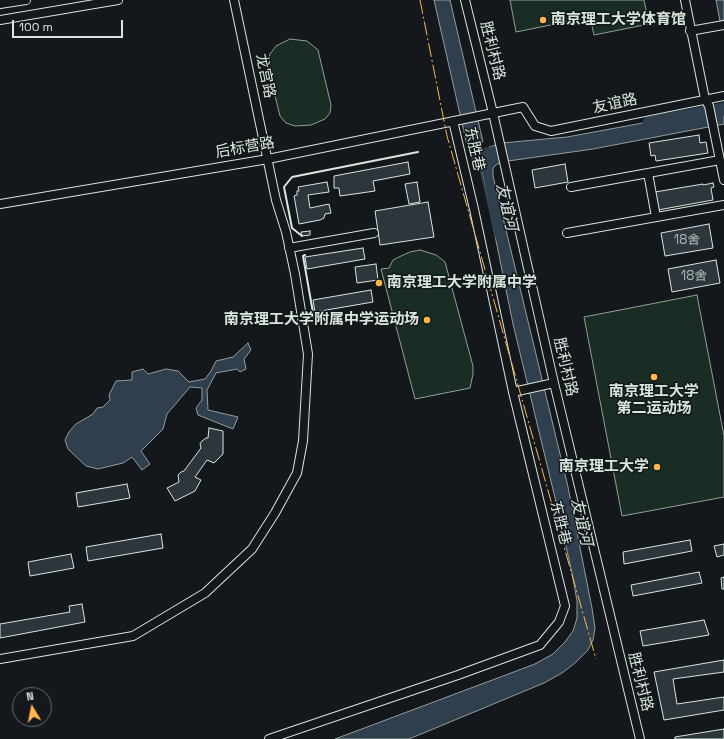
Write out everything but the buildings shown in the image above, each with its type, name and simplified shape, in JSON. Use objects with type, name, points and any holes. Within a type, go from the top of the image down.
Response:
[{"type":"street","points":[[0,4],[26,0]]},
{"type":"street","points":[[0,20],[118,0]]},
{"type":"street","name":"龙宫路","points":[[0,659],[133,636],[205,593],[252,549],[275,513],[297,473],[303,441],[308,354],[295,274],[276,200],[234,0]]},
{"type":"street","name":"胜利村路","points":[[466,0],[489,114],[496,125],[554,383],[640,739]]},
{"type":"street","points":[[685,0],[690,31],[716,138],[724,180]]},
{"type":"street","points":[[690,31],[724,25]]},
{"type":"street","name":"友谊路","points":[[524,107],[535,126],[551,131],[707,103],[724,96]]},
{"type":"street","name":"后标营路","points":[[0,204],[268,158],[524,107]]},
{"type":"street","name":"东胜巷","points":[[269,739],[458,675],[540,645],[559,622],[565,606],[517,391],[453,121]]},
{"type":"street","points":[[571,187],[720,160]]},
{"type":"street","points":[[648,173],[656,217]]},
{"type":"street","points":[[567,233],[724,205]]},
{"type":"street","points":[[289,248],[374,233]]},
{"type":"street","points":[[517,391],[554,383]]},
{"type":"green space","name":"南京理工大学体育馆","points":[[510,0],[644,0],[649,24],[594,35],[590,17],[516,32]]},
{"type":"green space","points":[[290,39],[307,41],[318,50],[331,105],[330,113],[325,119],[311,125],[295,126],[286,123],[280,116],[267,63],[270,54],[276,46]]},
{"type":"green space","name":"南京理工大学附属中学运动场","points":[[420,250],[436,255],[445,262],[473,366],[473,374],[470,388],[415,399],[381,269],[389,268],[393,260],[401,256]]},
{"type":"green space","name":"南京理工大学 第二运动场","points":[[697,295],[724,436],[724,497],[622,516],[584,317]]},
{"type":"water","points":[[434,0],[450,0],[483,142],[467,145]]},
{"type":"water","points":[[716,0],[724,0],[724,20],[720,21]]},
{"type":"water","points":[[724,108],[724,124],[593,149],[501,162],[493,168],[493,176],[568,487],[592,608],[595,628],[593,640],[588,650],[562,673],[544,683],[409,739],[335,739],[535,664],[553,654],[565,642],[573,631],[577,618],[577,601],[572,573],[513,324],[481,167],[481,156],[489,147],[502,143],[567,137]]},
{"type":"water","points":[[248,343],[251,350],[244,359],[246,369],[240,372],[237,369],[216,373],[207,390],[208,410],[238,417],[233,429],[198,415],[196,408],[202,400],[202,388],[190,387],[167,414],[163,429],[141,451],[150,464],[142,470],[132,457],[123,463],[98,469],[86,466],[68,449],[65,440],[69,432],[76,424],[93,414],[97,408],[103,407],[110,400],[109,395],[116,381],[132,380],[132,372],[143,369],[148,374],[166,369],[178,371],[189,382],[205,379],[216,361],[233,357]]},
{"type":"waterway","name":"友谊河","points":[[649,123],[724,109]]},
{"type":"waterway","name":"友谊河","points":[[474,142],[496,237]]},
{"type":"waterway","name":"友谊河","points":[[477,156],[498,152]]},
{"type":"wall","points":[[302,236],[292,228],[284,187],[292,177],[418,152]]},
{"type":"wall","points":[[305,255],[303,256],[315,324]]},
{"type":"power","points":[[420,0],[447,136],[596,659]]},
{"type":"place","name":"南京理工大学体育馆","points":[[543,20]]},
{"type":"place","name":"南京理工大学附属中学","points":[[379,283]]},
{"type":"place","name":"南京理工大学附属中学运动场","points":[[427,320]]},
{"type":"place","name":"南京理工大学 第二运动场","points":[[654,377]]},
{"type":"place","name":"南京理工大学","points":[[657,467]]}]
